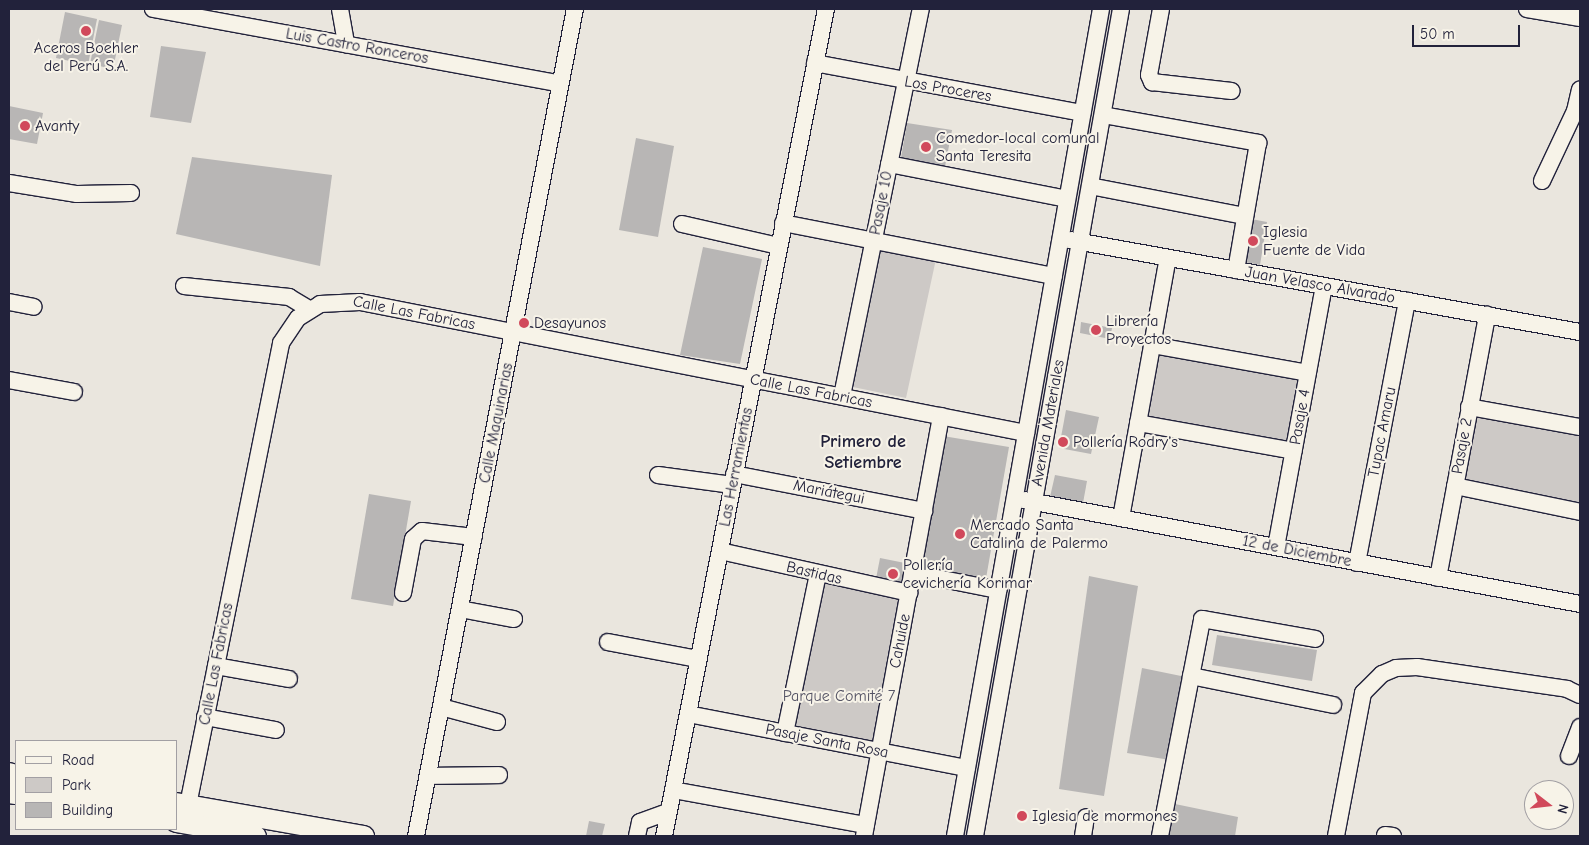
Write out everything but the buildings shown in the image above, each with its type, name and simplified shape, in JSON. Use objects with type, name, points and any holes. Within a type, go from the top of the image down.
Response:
[{"type":"main road","points":[[181,818],[256,836]]},
{"type":"main road","points":[[181,818],[364,836]]},
{"type":"street","name":"Luis Castro Ronceros","points":[[153,9],[560,84]]},
{"type":"street","points":[[340,9],[346,44]]},
{"type":"street","name":"Calle Maquinarias","points":[[416,836],[575,9]]},
{"type":"street","name":"Las Herramientas","points":[[664,836],[826,9]]},
{"type":"street","name":"Pasaje 10","points":[[842,396],[920,9]]},
{"type":"street","name":"Avenida Materiales","points":[[955,836],[1100,9]]},
{"type":"street","name":"Avenida Materiales","points":[[974,836],[1122,9]]},
{"type":"street","points":[[1161,9],[1149,75],[1152,82],[1232,91]]},
{"type":"street","points":[[1528,9],[1580,18]]},
{"type":"street","name":"Los Proceres","points":[[815,63],[1082,113]]},
{"type":"street","points":[[1542,182],[1575,111],[1580,90]]},
{"type":"street","points":[[1103,115],[1258,142],[1236,270]]},
{"type":"street","points":[[889,164],[1067,199]]},
{"type":"street","points":[[9,183],[77,194],[131,193]]},
{"type":"street","points":[[1090,186],[1245,216]]},
{"type":"street","points":[[783,223],[1054,276]]},
{"type":"street","points":[[682,224],[779,246]]},
{"type":"street","name":"Juan Velasco Alvarado","points":[[1060,238],[1580,332]]},
{"type":"street","points":[[1120,518],[1168,258]]},
{"type":"street","points":[[184,286],[289,297],[309,309]]},
{"type":"street","name":"Pasaje 4","points":[[1276,547],[1324,286]]},
{"type":"street","name":"Calle Las Fabricas","points":[[181,818],[216,666],[281,342],[288,328],[309,309],[346,300],[1026,433]]},
{"type":"street","name":"Tupac Amaru","points":[[1357,563],[1407,301]]},
{"type":"street","points":[[9,302],[34,307]]},
{"type":"street","name":"Pasaje 2","points":[[1438,578],[1487,315]]},
{"type":"street","points":[[1152,345],[1308,373]]},
{"type":"street","points":[[9,380],[74,392]]},
{"type":"street","points":[[1469,407],[1580,428]]},
{"type":"street","name":"Cahuide","points":[[865,831],[941,416]]},
{"type":"street","points":[[1138,423],[1294,451]]},
{"type":"street","name":"Mariátegui","points":[[658,475],[733,479],[924,511]]},
{"type":"street","points":[[1455,486],[1580,512]]},
{"type":"street","name":"12 de Diciembre","points":[[1014,498],[1580,604]]},
{"type":"street","points":[[403,594],[413,539],[422,531],[474,537]]},
{"type":"street","name":"Bastidas","points":[[720,551],[909,593]]},
{"type":"street","points":[[912,573],[998,590]]},
{"type":"street","points":[[785,733],[818,574]]},
{"type":"street","points":[[460,609],[514,619]]},
{"type":"street","points":[[1160,836],[1204,618],[1315,639]]},
{"type":"street","points":[[608,642],[698,659]]},
{"type":"street","points":[[216,666],[289,679]]},
{"type":"street","points":[[1336,836],[1363,693],[1382,674],[1396,668],[1416,667],[1567,689],[1580,695]]},
{"type":"street","points":[[1191,676],[1333,705]]},
{"type":"street","points":[[441,707],[497,722]]},
{"type":"street","name":"Pasaje Santa Rosa","points":[[688,714],[967,768]]},
{"type":"street","points":[[205,717],[276,730]]},
{"type":"street","points":[[1569,756],[1580,727]]},
{"type":"street","points":[[428,776],[499,775]]},
{"type":"street","points":[[673,790],[865,831]]},
{"type":"street","points":[[637,836],[640,822],[668,812]]},
{"type":"street","points":[[1083,836],[1086,817]]},
{"type":"green space","points":[[1108,9],[1121,9],[1081,237],[1069,235]]},
{"type":"green space","points":[[878,247],[936,259],[906,398],[848,386]]},
{"type":"green space","points":[[1063,260],[1078,260],[1038,493],[1025,491]]},
{"type":"green space","points":[[1155,349],[1304,374],[1291,449],[1142,421]]},
{"type":"green space","points":[[1471,411],[1580,432],[1580,509],[1459,484]]},
{"type":"green space","points":[[1021,516],[1032,518],[973,836],[963,836]]},
{"type":"green space","name":"Parque Comité 7","points":[[820,581],[900,597],[871,752],[787,736]]},
{"type":"place","name":"Aceros Boehler del Perú S.A.","points":[[86,31]]},
{"type":"place","name":"Avanty","points":[[25,126]]},
{"type":"place","name":"Comedor-local comunal Santa Teresita","points":[[926,147]]},
{"type":"place","name":"Iglesia Fuente de Vida","points":[[1253,241]]},
{"type":"place","name":"Desayunos","points":[[524,323]]},
{"type":"place","name":"Librería Proyectos","points":[[1096,330]]},
{"type":"place","name":"Pollería Rodry's","points":[[1063,442]]},
{"type":"place","name":"Mercado Santa Catalina de Palermo","points":[[960,534]]},
{"type":"place","name":"Pollería cevichería Korimar","points":[[893,574]]},
{"type":"place","name":"Iglesia de mormones","points":[[1022,816]]},
{"type":"district","name":"Primero de Setiembre","points":[[863,453]]}]
